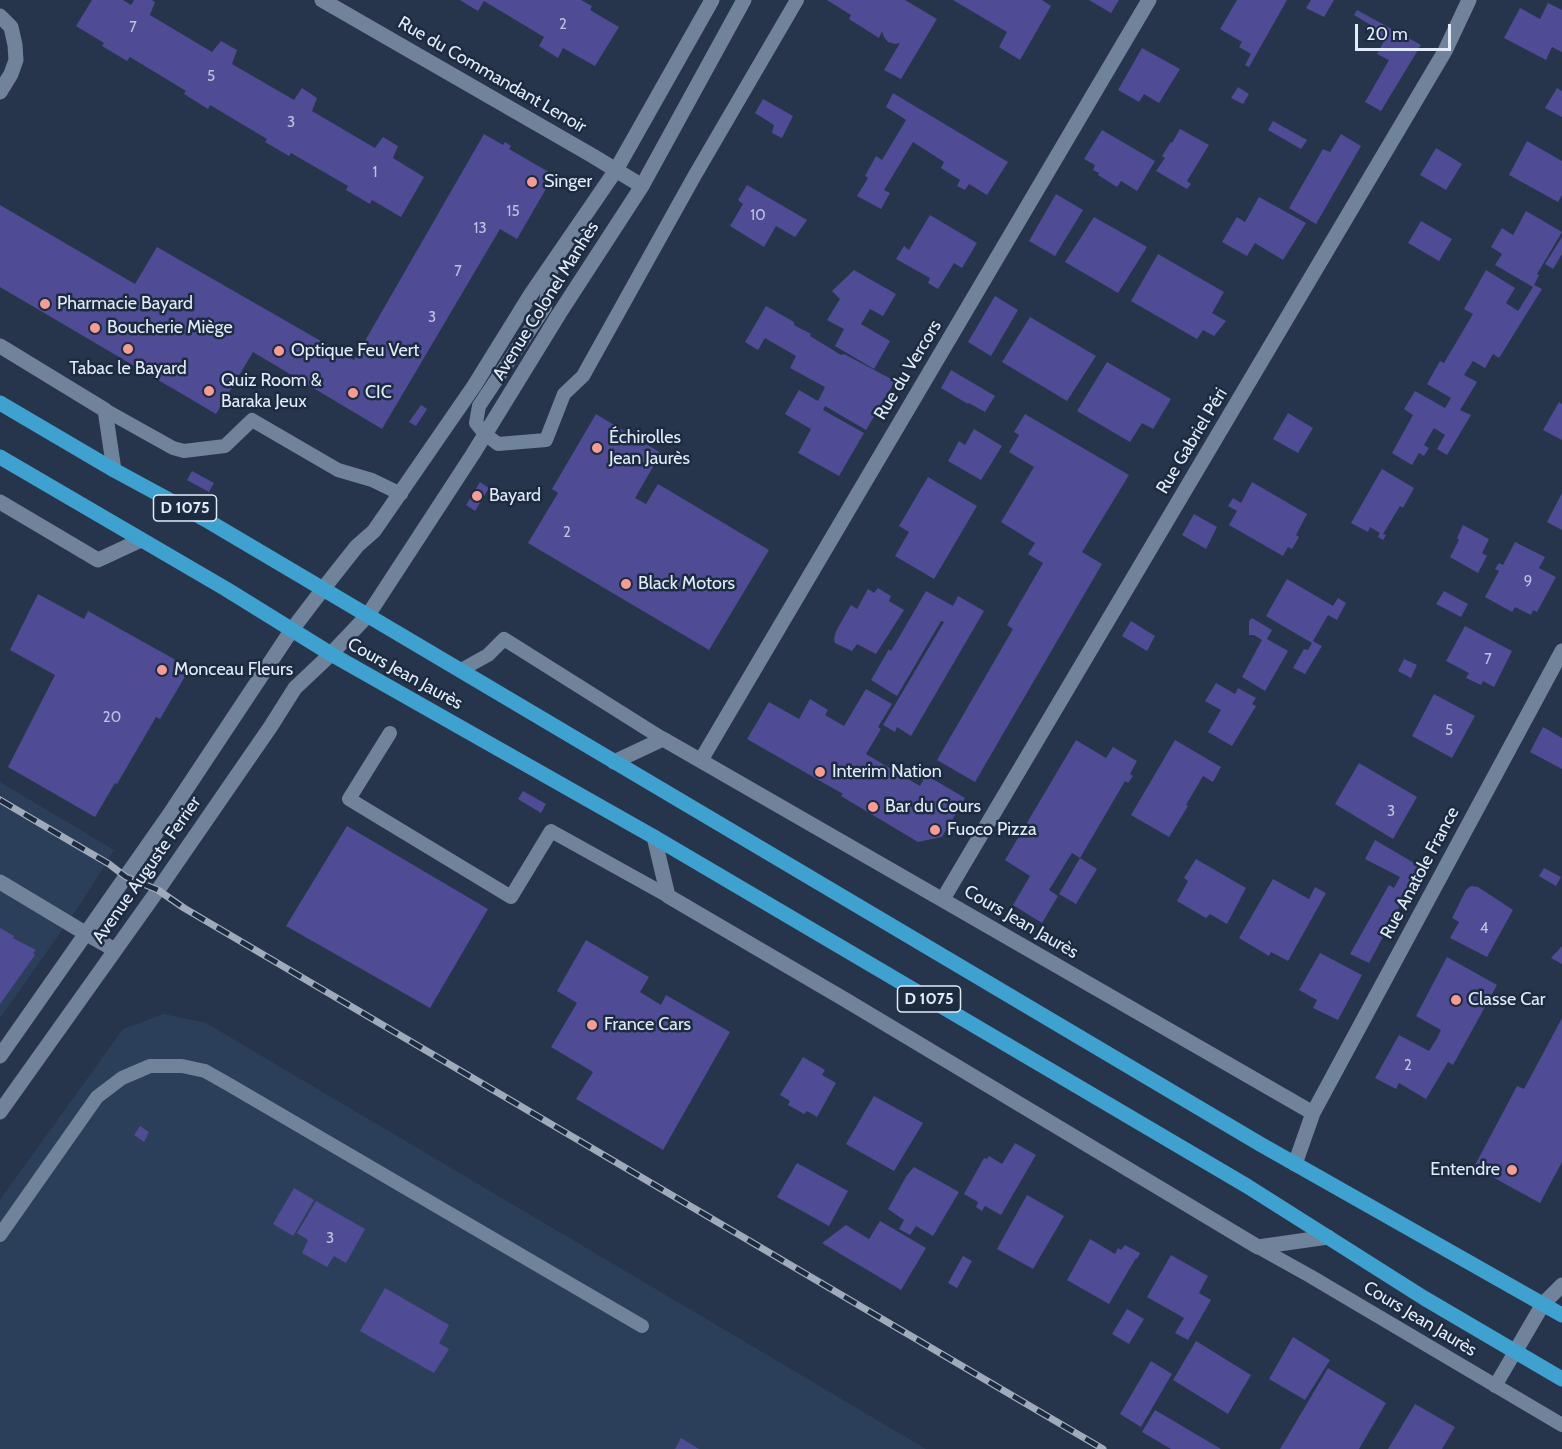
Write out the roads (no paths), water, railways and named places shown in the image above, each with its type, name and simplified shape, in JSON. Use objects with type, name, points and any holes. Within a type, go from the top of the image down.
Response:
[{"type":"main road","name":"Cours Jean Jaurès","points":[[0,403],[368,615],[1295,1164],[1562,1315]]},
{"type":"main road","name":"Cours Jean Jaurès","points":[[0,457],[226,589],[291,631],[654,837],[1247,1186],[1424,1298],[1562,1379]]},
{"type":"street","name":"Rue du Commandant Lenoir","points":[[322,0],[642,186]]},
{"type":"street","name":"Avenue Colonel Manhès","points":[[323,589],[357,546],[374,531],[474,386],[531,294],[616,170],[712,0]]},
{"type":"street","name":"Avenue Colonel Manhès","points":[[368,615],[642,186],[744,0]]},
{"type":"street","name":"Rue du Vercors","points":[[701,760],[1149,0]]},
{"type":"street","name":"Rue Gabriel Péri","points":[[943,899],[1445,51],[1469,0]]},
{"type":"street","points":[[0,16],[11,27],[16,60],[0,92]]},
{"type":"street","points":[[0,346],[105,410],[114,470]]},
{"type":"street","points":[[0,502],[98,560],[141,540]]},
{"type":"street","name":"Avenue Auguste Ferrier","points":[[0,1056],[171,812],[291,631],[323,589]]},
{"type":"street","name":"Avenue Auguste Ferrier","points":[[0,1112],[271,726],[295,688],[368,615]]},
{"type":"street","name":"Rue Anatole France","points":[[1313,1113],[1562,651]]},
{"type":"street","name":"Cours Jean Jaurès","points":[[663,739],[1313,1113]]},
{"type":"street","points":[[614,762],[663,739]]},
{"type":"street","points":[[654,837],[668,896]]},
{"type":"street","points":[[0,882],[115,950]]},
{"type":"street","name":"Cours Jean Jaurès","points":[[668,896],[1258,1247]]},
{"type":"street","points":[[1295,1164],[1313,1113]]},
{"type":"street","points":[[1258,1247],[1328,1237]]},
{"type":"street","points":[[1515,1352],[1543,1304],[1562,1285]]},
{"type":"lane","points":[[553,262],[545,307],[479,406],[476,423],[498,444],[546,440],[564,394],[584,376],[695,175],[797,0]]},
{"type":"lane","points":[[105,410],[172,448],[184,451],[225,446],[252,420],[338,470],[372,480],[401,494]]},
{"type":"lane","name":"Cours Jean Jaurès","points":[[461,670],[488,655],[504,639],[663,739]]},
{"type":"lane","name":"Cours Jean Jaurès","points":[[390,733],[349,799],[511,897],[551,831],[668,896]]},
{"type":"lane","points":[[0,1235],[97,1096],[122,1078],[150,1066],[182,1066],[205,1071],[642,1326]]},
{"type":"lane","name":"Cours Jean Jaurès","points":[[1258,1247],[1562,1425]]},
{"type":"lane","points":[[1495,1386],[1515,1352]]},
{"type":"railway","points":[[0,800],[109,864],[126,877],[158,890],[184,908],[1103,1449]]},
{"type":"place","name":"Singer","points":[[532,182]]},
{"type":"place","name":"Pharmacie Bayard","points":[[45,304]]},
{"type":"place","name":"Boucherie Miège","points":[[95,328]]},
{"type":"place","name":"Tabac le Bayard","points":[[128,349]]},
{"type":"place","name":"Optique Feu Vert","points":[[279,351]]},
{"type":"place","name":"Quiz Room & Baraka Jeux","points":[[209,391]]},
{"type":"place","name":"CIC","points":[[353,393]]},
{"type":"place","name":"Échirolles Jean Jaurès","points":[[597,448]]},
{"type":"place","name":"Bayard","points":[[477,496]]},
{"type":"place","name":"Black Motors","points":[[626,584]]},
{"type":"place","name":"Monceau Fleurs","points":[[162,670]]},
{"type":"place","name":"Interim Nation","points":[[820,772]]},
{"type":"place","name":"Bar du Cours","points":[[873,807]]},
{"type":"place","name":"Fuoco Pizza","points":[[935,830]]},
{"type":"place","name":"Classe Car","points":[[1456,1000]]},
{"type":"place","name":"France Cars","points":[[592,1025]]},
{"type":"place","name":"Entendre","points":[[1512,1170]]}]
